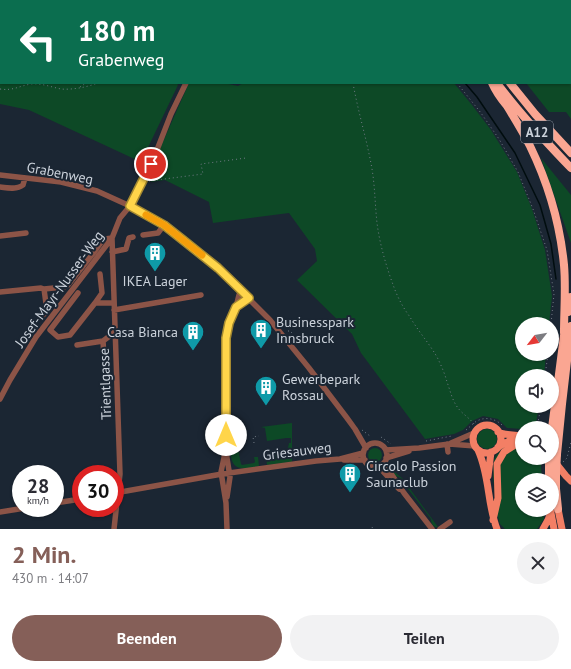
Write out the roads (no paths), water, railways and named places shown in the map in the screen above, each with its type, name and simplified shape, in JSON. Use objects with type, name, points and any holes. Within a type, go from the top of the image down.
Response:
[{"type":"highway","points":[[492,84],[529,144],[541,170],[550,198],[559,235],[564,266],[564,333]]},
{"type":"highway","name":"A12","points":[[497,84],[531,125],[571,168]]},
{"type":"highway","name":"A12","points":[[511,84],[540,120],[571,153]]},
{"type":"highway","points":[[553,421],[564,333],[571,297]]},
{"type":"highway","points":[[559,421],[569,356],[571,326]]},
{"type":"highway","points":[[555,465],[557,473]]},
{"type":"main road","points":[[497,529],[493,520],[483,460],[473,440],[475,428],[489,426],[493,427],[498,432],[515,435]]},
{"type":"main road","points":[[498,432],[500,438],[498,447]]},
{"type":"main road","points":[[476,448],[485,453],[491,452],[509,441],[515,441]]},
{"type":"main road","points":[[493,520],[498,498],[497,464],[504,452],[515,445]]},
{"type":"main road","points":[[488,483],[491,452]]},
{"type":"main road","points":[[557,469],[568,478],[571,485]]},
{"type":"main road","points":[[543,529],[550,517]]},
{"type":"main road","points":[[553,517],[554,529]]},
{"type":"main road","points":[[556,517],[562,529]]},
{"type":"street","name":"Josef-Mayr-Nusser-Weg","points":[[0,399],[36,336],[112,238],[120,218],[130,206],[155,155],[171,114],[186,84]]},
{"type":"street","name":"Grabenweg","points":[[0,175],[61,182],[97,191],[130,206],[164,225],[218,268],[249,298],[282,334],[371,444]]},
{"type":"street","points":[[0,187],[20,187],[23,185],[25,178]]},
{"type":"street","points":[[143,236],[158,233],[164,225]]},
{"type":"street","points":[[0,236],[26,233]]},
{"type":"street","points":[[112,252],[126,248],[129,238],[134,237]]},
{"type":"street","points":[[0,292],[64,287],[68,285],[102,241],[112,238]]},
{"type":"street","name":"Trientlgasse","points":[[112,238],[120,465]]},
{"type":"street","points":[[78,294],[50,330],[58,337],[70,335],[102,293],[100,274]]},
{"type":"street","points":[[42,317],[47,311],[44,289]]},
{"type":"street","points":[[226,503],[230,473],[226,448],[226,338],[229,323],[236,307],[239,295],[242,292]]},
{"type":"street","points":[[114,310],[201,295]]},
{"type":"street","points":[[236,307],[249,298]]},
{"type":"street","points":[[95,303],[114,303]]},
{"type":"street","points":[[77,345],[103,341],[115,332]]},
{"type":"street","points":[[103,341],[104,357]]},
{"type":"street","points":[[448,444],[475,428]]},
{"type":"street","name":"Grabenweg","points":[[358,429],[365,451]]},
{"type":"street","points":[[419,448],[385,460],[378,466],[370,466],[365,460],[365,451],[371,444],[378,444],[386,450],[448,444],[476,448]]},
{"type":"street","points":[[448,444],[448,452]]},
{"type":"street","points":[[226,448],[221,472],[226,503],[226,529]]},
{"type":"street","points":[[386,450],[385,460],[404,493],[432,529]]},
{"type":"street","name":"Griesauweg","points":[[340,459],[365,451]]},
{"type":"street","name":"Griesauweg","points":[[124,492],[222,474],[316,461],[340,459],[365,460]]},
{"type":"street","points":[[378,466],[404,493]]},
{"type":"street","points":[[0,512],[12,510]]},
{"type":"street","name":"Trientlgasse","points":[[114,529],[115,517]]},
{"type":"street","points":[[440,529],[450,522]]},
{"type":"waterway","points":[[466,84],[477,97],[515,153],[540,205],[551,244],[556,279]]},
{"type":"place","name":"IKEA Lager","points":[[155,272]]},
{"type":"place","name":"Businesspark Innsbruck","points":[[261,350]]},
{"type":"place","name":"Casa Bianca","points":[[193,352]]},
{"type":"place","name":"Gewerbepark Rossau","points":[[266,406]]},
{"type":"place","name":"Circolo Passion Saunaclub","points":[[350,494]]}]
